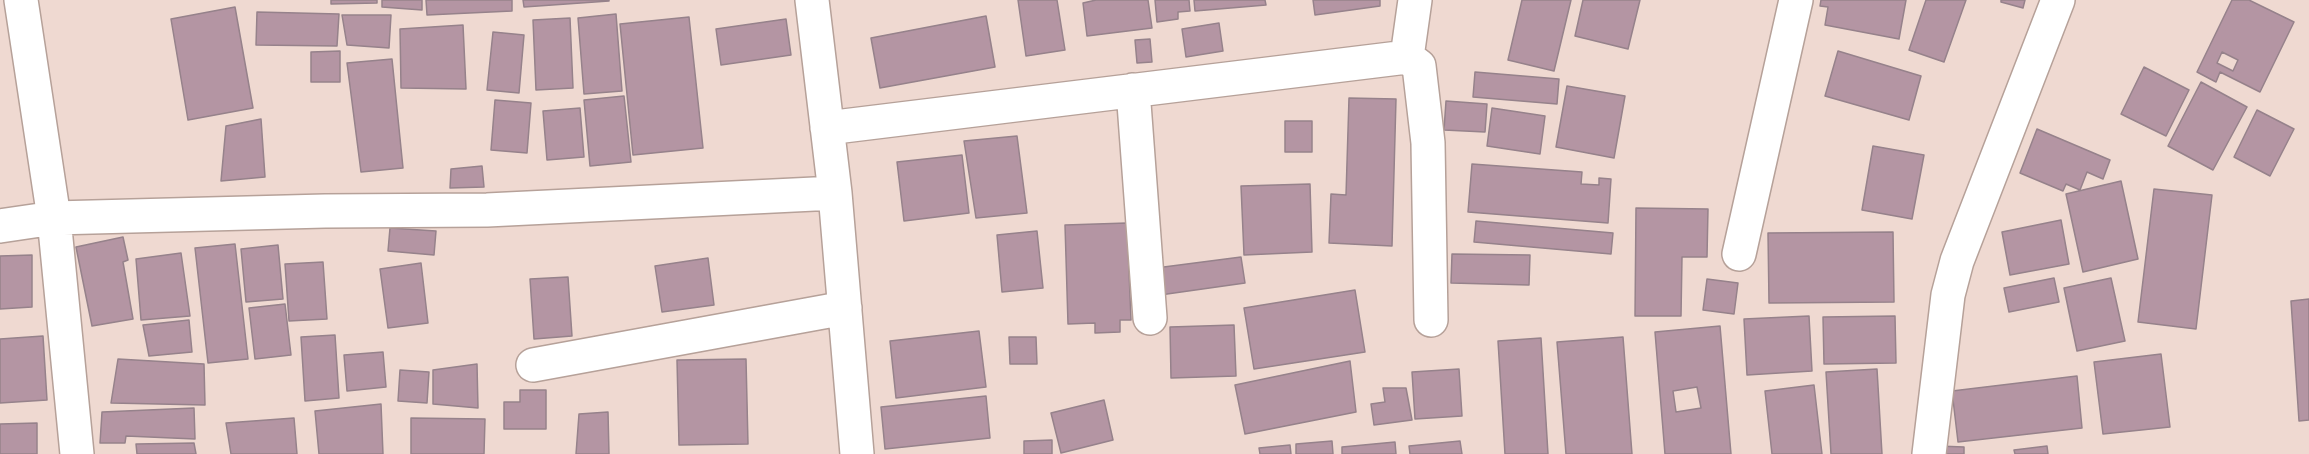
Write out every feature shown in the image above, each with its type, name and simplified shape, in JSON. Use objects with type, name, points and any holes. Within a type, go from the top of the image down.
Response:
[{"type":"street","points":[[21,0],[54,218],[77,454]]},
{"type":"street","points":[[812,0],[835,193],[856,454]]},
{"type":"street","points":[[1407,57],[1415,0]]},
{"type":"street","points":[[1739,254],[1796,0]]},
{"type":"street","points":[[1929,454],[1948,295],[1957,261],[2058,0]]},
{"type":"street","points":[[828,128],[1407,57],[1419,66],[1428,143],[1431,320]]},
{"type":"street","points":[[1132,90],[1150,318]]},
{"type":"street","points":[[0,226],[54,218],[325,211],[487,210],[835,193]]},
{"type":"street","points":[[533,365],[845,308]]},
{"type":"building","points":[[331,0],[377,0],[377,3],[331,4]]},
{"type":"building","points":[[382,0],[422,0],[422,10],[382,7]]},
{"type":"building","points":[[426,0],[512,0],[512,11],[427,15]]},
{"type":"building","points":[[523,0],[609,0],[609,1],[524,7]]},
{"type":"building","points":[[1018,0],[1057,0],[1065,50],[1026,56]]},
{"type":"building","points":[[1096,0],[1148,0],[1152,28],[1087,36],[1083,3]]},
{"type":"building","points":[[1155,0],[1189,0],[1190,11],[1178,12],[1178,19],[1157,22]]},
{"type":"building","points":[[1194,0],[1265,0],[1266,5],[1195,11]]},
{"type":"building","points":[[1313,0],[1380,0],[1380,6],[1315,15]]},
{"type":"building","points":[[1522,0],[1571,0],[1554,71],[1508,60]]},
{"type":"building","points":[[1583,0],[1640,0],[1628,49],[1575,36]]},
{"type":"building","points":[[1821,0],[1906,0],[1899,39],[1825,25],[1828,7],[1820,6]]},
{"type":"building","points":[[1926,0],[1966,0],[1944,62],[1909,50]]},
{"type":"building","points":[[2001,0],[2025,0],[2023,8],[2001,2]]},
{"type":"building","points":[[2232,0],[2249,0],[2294,22],[2260,92],[2220,72],[2216,82],[2197,72]],"holes":[[[2222,52],[2238,60],[2233,71],[2217,63]]]},
{"type":"building","points":[[235,7],[253,108],[188,120],[171,19]]},
{"type":"building","points":[[257,12],[339,14],[337,46],[256,45]]},
{"type":"building","points":[[616,14],[622,91],[584,94],[578,18]]},
{"type":"building","points":[[342,15],[391,15],[389,48],[347,45]]},
{"type":"building","points":[[986,16],[995,67],[880,88],[871,38]]},
{"type":"building","points":[[689,17],[703,148],[633,155],[620,24]]},
{"type":"building","points":[[570,18],[573,88],[536,90],[533,20]]},
{"type":"building","points":[[786,19],[791,55],[721,65],[716,29]]},
{"type":"building","points":[[1219,23],[1223,51],[1186,57],[1182,29]]},
{"type":"building","points":[[463,25],[466,89],[401,88],[400,29]]},
{"type":"building","points":[[493,32],[524,35],[519,93],[487,90]]},
{"type":"building","points":[[1150,39],[1152,62],[1137,63],[1135,40]]},
{"type":"building","points":[[340,51],[340,82],[311,82],[311,52]]},
{"type":"building","points":[[1838,51],[1921,76],[1909,120],[1825,96]]},
{"type":"building","points":[[392,59],[403,168],[361,172],[347,63]]},
{"type":"building","points":[[2144,67],[2189,90],[2166,136],[2121,114]]},
{"type":"building","points":[[1475,72],[1559,79],[1557,104],[1473,97]]},
{"type":"building","points":[[2201,82],[2247,107],[2213,170],[2168,146]]},
{"type":"building","points":[[1567,86],[1625,96],[1614,158],[1556,147]]},
{"type":"building","points":[[624,96],[631,162],[590,166],[584,100]]},
{"type":"building","points":[[1349,98],[1396,99],[1392,246],[1329,243],[1331,194],[1346,195]]},
{"type":"building","points":[[495,100],[531,103],[527,153],[491,150]]},
{"type":"building","points":[[1446,101],[1487,104],[1485,132],[1444,130]]},
{"type":"building","points":[[580,108],[584,157],[547,160],[543,111]]},
{"type":"building","points":[[1492,108],[1545,116],[1540,154],[1487,146]]},
{"type":"building","points":[[2257,110],[2294,129],[2270,176],[2234,157]]},
{"type":"building","points":[[261,119],[265,177],[221,181],[226,126]]},
{"type":"building","points":[[1285,121],[1312,121],[1312,152],[1285,152]]},
{"type":"building","points":[[2037,129],[2110,160],[2103,179],[2087,172],[2080,190],[2066,184],[2063,191],[2020,173]]},
{"type":"building","points":[[1017,136],[1027,213],[976,218],[964,141]]},
{"type":"building","points":[[1873,146],[1924,155],[1912,219],[1862,210]]},
{"type":"building","points":[[962,155],[969,213],[904,221],[897,162]]},
{"type":"building","points":[[1472,164],[1582,172],[1581,184],[1599,185],[1599,178],[1611,179],[1608,223],[1468,212]]},
{"type":"building","points":[[482,166],[484,187],[450,188],[451,169]]},
{"type":"building","points":[[2121,181],[2138,259],[2083,272],[2066,194]]},
{"type":"building","points":[[1310,184],[1312,252],[1244,255],[1241,186]]},
{"type":"building","points":[[2154,189],[2212,195],[2196,329],[2138,322]]},
{"type":"building","points":[[1636,208],[1708,209],[1707,257],[1682,257],[1681,316],[1635,316]]},
{"type":"building","points":[[2061,220],[2069,264],[2010,275],[2002,232]]},
{"type":"building","points":[[1476,221],[1613,233],[1611,254],[1474,242]]},
{"type":"building","points":[[1127,223],[1131,320],[1120,320],[1120,332],[1095,333],[1095,323],[1068,324],[1065,225]]},
{"type":"building","points":[[390,228],[436,231],[434,255],[388,251]]},
{"type":"building","points":[[1037,231],[1043,288],[1002,292],[997,235]]},
{"type":"building","points":[[1893,232],[1894,302],[1769,303],[1768,233]]},
{"type":"building","points":[[123,237],[128,260],[123,262],[133,319],[92,326],[76,247]]},
{"type":"building","points":[[235,244],[248,359],[208,363],[195,248]]},
{"type":"building","points":[[278,245],[283,299],[246,302],[241,249]]},
{"type":"building","points":[[181,253],[190,316],[141,320],[136,259]]},
{"type":"building","points":[[1452,254],[1530,255],[1529,285],[1451,283]]},
{"type":"building","points":[[32,255],[32,307],[0,309],[0,256]]},
{"type":"building","points":[[1241,257],[1245,283],[1160,295],[1156,268]]},
{"type":"building","points":[[708,258],[714,305],[662,312],[655,266]]},
{"type":"building","points":[[323,262],[327,319],[289,321],[285,264]]},
{"type":"building","points":[[421,263],[428,323],[388,328],[380,269]]},
{"type":"building","points":[[568,277],[572,336],[534,339],[530,279]]},
{"type":"building","points":[[2054,278],[2059,302],[2009,312],[2004,288]]},
{"type":"building","points":[[2111,278],[2125,341],[2077,351],[2064,288]]},
{"type":"building","points":[[1707,279],[1738,283],[1734,314],[1703,310]]},
{"type":"building","points":[[1355,290],[1365,352],[1254,369],[1244,308]]},
{"type":"building","points":[[2309,299],[2309,420],[2299,421],[2291,301]]},
{"type":"building","points":[[285,304],[291,355],[255,359],[249,308]]},
{"type":"building","points":[[1809,316],[1812,371],[1747,375],[1744,319]]},
{"type":"building","points":[[1895,316],[1896,363],[1824,364],[1823,317]]},
{"type":"building","points":[[189,320],[192,352],[149,356],[143,325]]},
{"type":"building","points":[[1234,325],[1236,376],[1171,378],[1170,327]]},
{"type":"building","points":[[1720,326],[1731,454],[1665,454],[1655,332]],"holes":[[[1697,387],[1701,408],[1676,412],[1673,391]]]},
{"type":"building","points":[[979,331],[986,387],[896,398],[890,341]]},
{"type":"building","points":[[335,335],[339,398],[305,401],[301,337]]},
{"type":"building","points":[[43,336],[47,400],[0,403],[0,339]]},
{"type":"building","points":[[1009,337],[1036,337],[1037,364],[1010,364]]},
{"type":"building","points":[[1623,337],[1632,454],[1566,454],[1557,342]]},
{"type":"building","points":[[1541,338],[1548,454],[1505,454],[1498,341]]},
{"type":"building","points":[[383,352],[386,387],[347,391],[344,355]]},
{"type":"building","points":[[2161,354],[2170,427],[2103,434],[2094,362]]},
{"type":"building","points":[[118,359],[204,364],[205,405],[111,403]]},
{"type":"building","points":[[746,359],[748,444],[679,445],[677,360]]},
{"type":"building","points":[[1350,361],[1356,412],[1245,434],[1235,385]]},
{"type":"building","points":[[477,364],[478,408],[433,404],[433,370]]},
{"type":"building","points":[[1459,369],[1462,416],[1415,419],[1412,372]]},
{"type":"building","points":[[1877,369],[1882,454],[1831,454],[1826,372]]},
{"type":"building","points":[[400,370],[429,372],[427,403],[398,401]]},
{"type":"building","points":[[2077,376],[2082,428],[1958,442],[1952,391]]},
{"type":"building","points":[[1814,385],[1822,454],[1772,454],[1765,391]]},
{"type":"building","points":[[1383,388],[1406,388],[1412,420],[1374,425],[1371,404],[1385,402]]},
{"type":"building","points":[[520,390],[546,390],[546,429],[504,429],[504,402],[520,402]]},
{"type":"building","points":[[986,396],[990,438],[885,449],[881,407]]},
{"type":"building","points":[[1104,400],[1113,440],[1061,453],[1051,413]]},
{"type":"building","points":[[381,404],[383,454],[319,454],[315,411]]},
{"type":"building","points":[[194,408],[195,439],[126,436],[125,443],[100,443],[102,412]]},
{"type":"building","points":[[608,412],[609,454],[576,454],[579,414]]},
{"type":"building","points":[[294,418],[297,454],[231,454],[226,423]]},
{"type":"building","points":[[411,418],[485,419],[484,454],[411,454]]},
{"type":"building","points":[[37,423],[37,454],[0,454],[0,424]]},
{"type":"building","points":[[1052,440],[1052,454],[1024,454],[1024,441]]},
{"type":"building","points":[[1332,441],[1333,454],[1296,454],[1296,444]]},
{"type":"building","points":[[1460,441],[1462,454],[1410,454],[1409,446]]},
{"type":"building","points":[[1395,442],[1396,454],[1342,454],[1342,447]]},
{"type":"building","points":[[194,443],[196,454],[137,454],[136,444]]},
{"type":"building","points":[[1290,445],[1291,454],[1260,454],[1259,448]]},
{"type":"building","points":[[1938,446],[1964,447],[1964,454],[1938,454]]},
{"type":"building","points":[[2047,446],[2048,454],[2015,454],[2014,450]]}]
